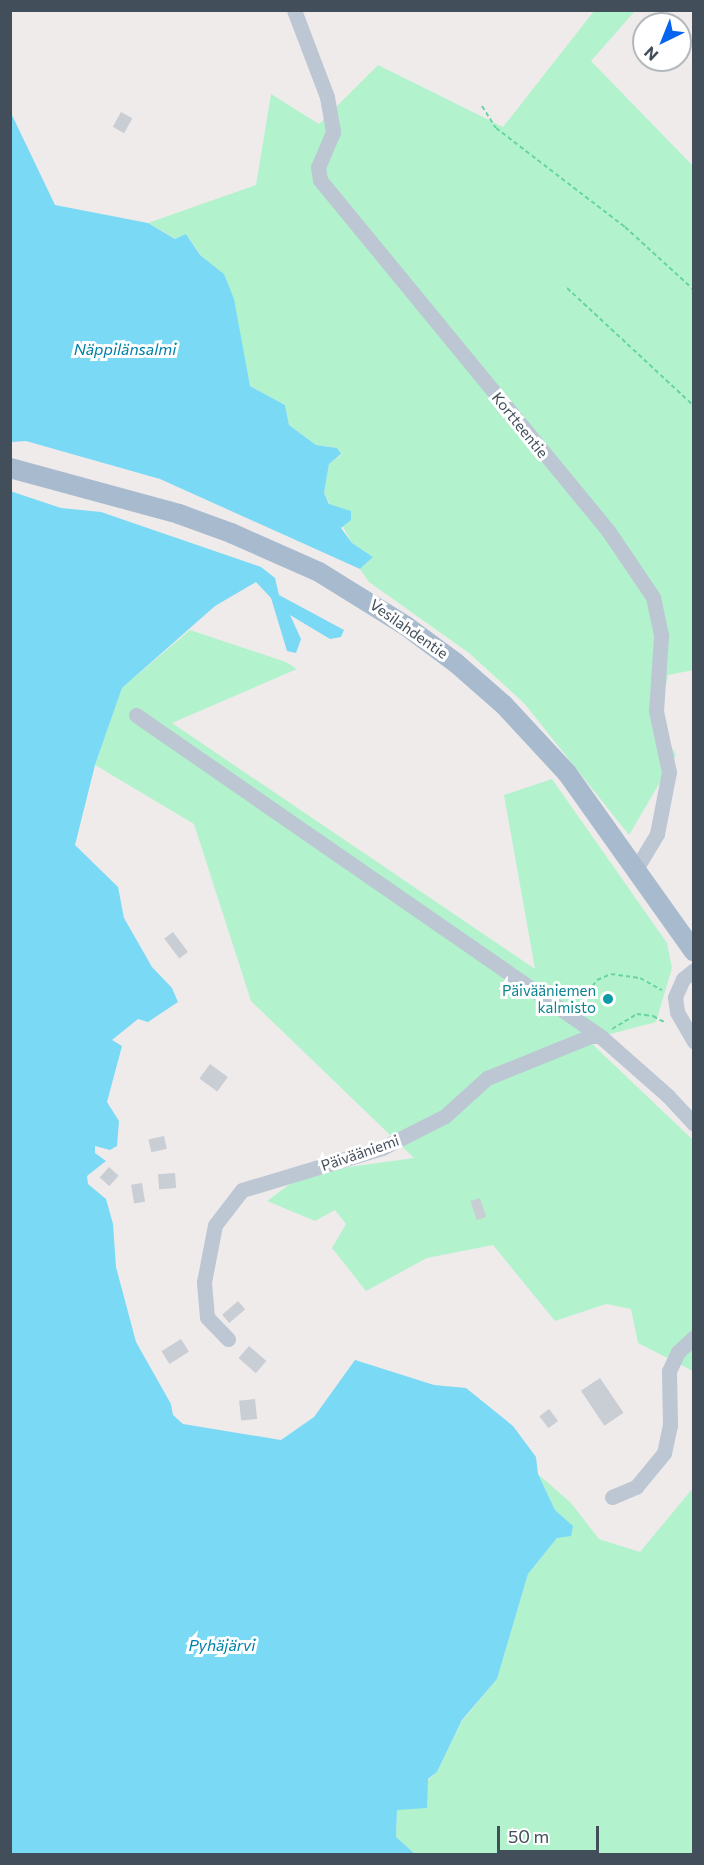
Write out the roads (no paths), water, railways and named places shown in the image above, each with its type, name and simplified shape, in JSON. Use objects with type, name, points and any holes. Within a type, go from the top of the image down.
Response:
[{"type":"main road","name":"Vesilahdentie","points":[[14,469],[231,533],[319,572],[366,598],[456,663],[504,705],[567,773],[637,867],[693,952]]},
{"type":"street","name":"Kortteentie","points":[[294,10],[327,97],[333,132],[318,167],[320,180],[609,532],[653,597],[661,636],[656,711],[669,772],[657,834],[637,867]]},
{"type":"street","points":[[136,715],[572,1014],[668,1096],[693,1124]]},
{"type":"street","points":[[693,970],[683,979],[675,997],[682,1021],[693,1042]]},
{"type":"street","name":"Päivääniemi","points":[[228,1339],[207,1317],[204,1282],[215,1225],[242,1190],[382,1148],[445,1116],[487,1078],[591,1036],[600,1036]]},
{"type":"street","points":[[612,1497],[636,1487],[664,1453],[670,1425],[669,1371],[678,1352],[693,1337]]},
{"type":"water","name":"Näppilänsalmi","points":[[11,113],[55,205],[148,223],[175,239],[186,234],[200,255],[224,274],[234,299],[250,386],[285,405],[289,425],[316,445],[337,448],[341,454],[329,464],[324,493],[329,504],[351,511],[351,520],[341,528],[352,543],[373,557],[360,569],[160,479],[26,441],[11,442]]},
{"type":"water","name":"Pyhäjärvi","points":[[10,491],[61,508],[101,512],[261,567],[275,578],[279,595],[344,630],[341,637],[330,639],[290,615],[301,639],[296,653],[287,651],[271,598],[256,582],[215,606],[122,688],[95,765],[75,845],[118,887],[124,918],[152,967],[172,988],[178,1002],[148,1022],[138,1019],[112,1040],[122,1046],[107,1102],[119,1121],[117,1146],[110,1150],[95,1146],[95,1153],[106,1161],[87,1176],[88,1184],[106,1199],[113,1224],[116,1267],[136,1342],[171,1404],[173,1415],[183,1424],[281,1440],[314,1417],[355,1360],[434,1385],[466,1388],[513,1426],[536,1457],[538,1474],[555,1510],[573,1526],[571,1536],[557,1538],[528,1574],[497,1679],[462,1720],[437,1772],[428,1779],[427,1808],[397,1810],[396,1837],[415,1854],[11,1854]]},
{"type":"place","name":"Päivääniemen kalmisto","points":[[608,999]]}]
